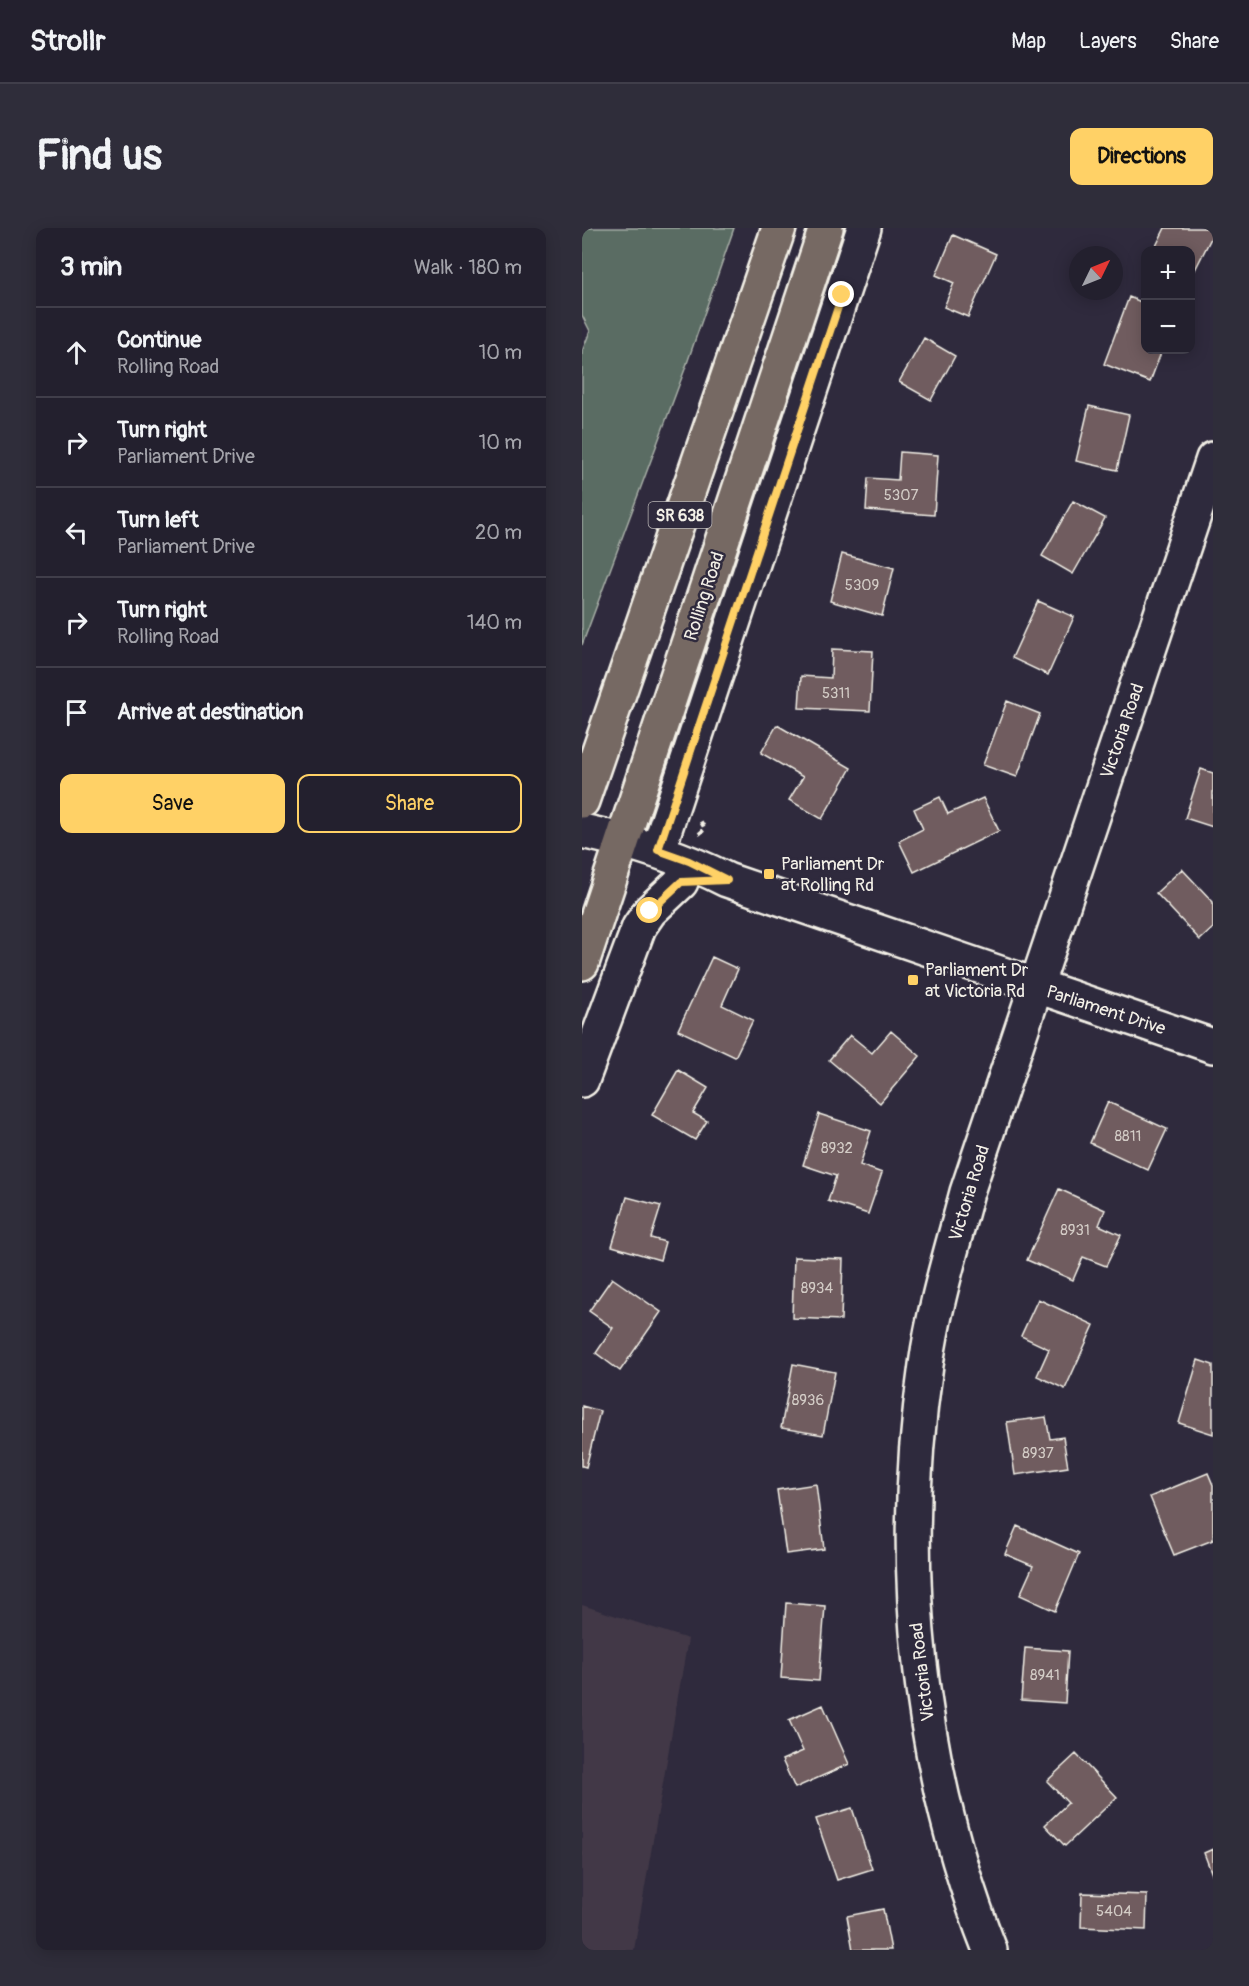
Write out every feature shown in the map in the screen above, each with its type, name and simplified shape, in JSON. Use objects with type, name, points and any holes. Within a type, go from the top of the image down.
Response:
[{"type":"main road","name":"SR 638","points":[[582,801],[779,228]]},
{"type":"main road","name":"Rolling Road","points":[[582,963],[826,228]]},
{"type":"street","name":"Rolling Road","points":[[658,850],[864,228]]},
{"type":"street","name":"Victoria Road","points":[[990,1950],[956,1852],[926,1710],[917,1636],[913,1499],[926,1363],[938,1300],[967,1192],[1213,459]]},
{"type":"street","name":"Parliament Drive","points":[[582,831],[681,882],[727,880]]},
{"type":"street","name":"Parliament Drive","points":[[582,836],[620,851],[658,850],[689,861],[727,880],[1213,1046]]},
{"type":"street","points":[[582,1080],[639,927],[650,911],[681,882]]},
{"type":"shaded area","points":[[582,1605],[688,1639],[634,1950],[593,1950],[582,1939]]},
{"type":"green space","points":[[582,228],[734,228],[685,369],[582,645],[582,352],[590,331],[582,315]]},
{"type":"building","points":[[1165,228],[1213,228],[1213,234],[1195,270],[1195,246],[1156,246]]},
{"type":"building","points":[[953,235],[996,254],[968,317],[944,307],[954,283],[936,275]]},
{"type":"building","points":[[1129,297],[1141,302],[1141,354],[1160,354],[1150,382],[1104,364]]},
{"type":"building","points":[[924,338],[955,356],[931,400],[899,382]]},
{"type":"building","points":[[1089,406],[1129,415],[1117,470],[1076,461]]},
{"type":"building","points":[[900,452],[938,455],[934,515],[866,510],[868,478],[898,480]]},
{"type":"building","points":[[1073,501],[1105,518],[1073,574],[1042,556]]},
{"type":"building","points":[[842,554],[894,568],[882,616],[830,601]]},
{"type":"building","points":[[1038,601],[1074,617],[1048,675],[1012,658]]},
{"type":"building","points":[[832,649],[873,651],[870,711],[799,708],[801,676],[831,678]]},
{"type":"building","points":[[1007,701],[1040,714],[1017,777],[983,765]]},
{"type":"building","points":[[777,725],[851,768],[822,819],[789,800],[803,777],[761,753]]},
{"type":"building","points":[[1201,769],[1213,773],[1213,827],[1185,818]]},
{"type":"building","points":[[940,797],[948,814],[983,798],[999,831],[914,872],[899,841],[923,829],[914,809]]},
{"type":"building","points":[[1182,869],[1213,902],[1213,928],[1200,940],[1156,893]]},
{"type":"building","points":[[712,957],[738,969],[722,1005],[753,1020],[735,1057],[678,1030]]},
{"type":"building","points":[[891,1031],[920,1056],[880,1103],[829,1060],[850,1035],[872,1053]]},
{"type":"building","points":[[678,1070],[708,1088],[693,1113],[707,1121],[695,1140],[652,1115]]},
{"type":"building","points":[[1108,1102],[1167,1129],[1148,1170],[1090,1143]]},
{"type":"building","points":[[819,1114],[871,1131],[860,1165],[882,1173],[868,1214],[828,1201],[836,1176],[803,1165]]},
{"type":"building","points":[[1059,1189],[1105,1210],[1099,1225],[1121,1235],[1106,1266],[1083,1257],[1073,1280],[1027,1260]]},
{"type":"building","points":[[627,1197],[661,1206],[651,1238],[665,1242],[660,1260],[612,1246]]},
{"type":"building","points":[[794,1257],[843,1259],[841,1320],[792,1318]]},
{"type":"building","points":[[612,1278],[661,1312],[620,1371],[596,1353],[613,1328],[589,1311]]},
{"type":"building","points":[[1038,1299],[1094,1325],[1065,1389],[1037,1376],[1049,1349],[1021,1336]]},
{"type":"building","points":[[1198,1360],[1213,1365],[1213,1434],[1179,1423]]},
{"type":"building","points":[[793,1364],[835,1372],[823,1435],[781,1428]]},
{"type":"building","points":[[582,1406],[600,1411],[586,1467],[582,1466]]},
{"type":"building","points":[[1046,1417],[1050,1439],[1063,1437],[1068,1467],[1015,1475],[1007,1422]]},
{"type":"building","points":[[1208,1473],[1213,1485],[1213,1540],[1174,1555],[1150,1497]]},
{"type":"building","points":[[816,1484],[824,1549],[786,1554],[777,1490]]},
{"type":"building","points":[[1017,1526],[1079,1554],[1055,1611],[1020,1595],[1033,1566],[1005,1554]]},
{"type":"building","points":[[786,1603],[825,1606],[819,1681],[781,1678]]},
{"type":"building","points":[[1025,1648],[1068,1651],[1065,1703],[1021,1700]]},
{"type":"building","points":[[823,1705],[849,1764],[795,1788],[782,1760],[803,1751],[789,1720]]},
{"type":"building","points":[[1076,1754],[1117,1797],[1065,1846],[1045,1825],[1068,1803],[1047,1781]]},
{"type":"building","points":[[852,1808],[872,1869],[837,1880],[816,1819]]},
{"type":"building","points":[[1213,1849],[1213,1877],[1204,1853]]},
{"type":"building","points":[[1082,1893],[1147,1895],[1146,1930],[1081,1927]]},
{"type":"building","points":[[883,1909],[891,1950],[853,1950],[847,1916]]},
{"type":"place","name":"Parliament Dr at Rolling Rd","points":[[769,874]]},
{"type":"place","name":"Parliament Dr at Victoria Rd","points":[[913,980]]},
{"type":"route","points":[[650,911],[681,882],[727,880],[689,861],[658,850],[842,295]]}]
